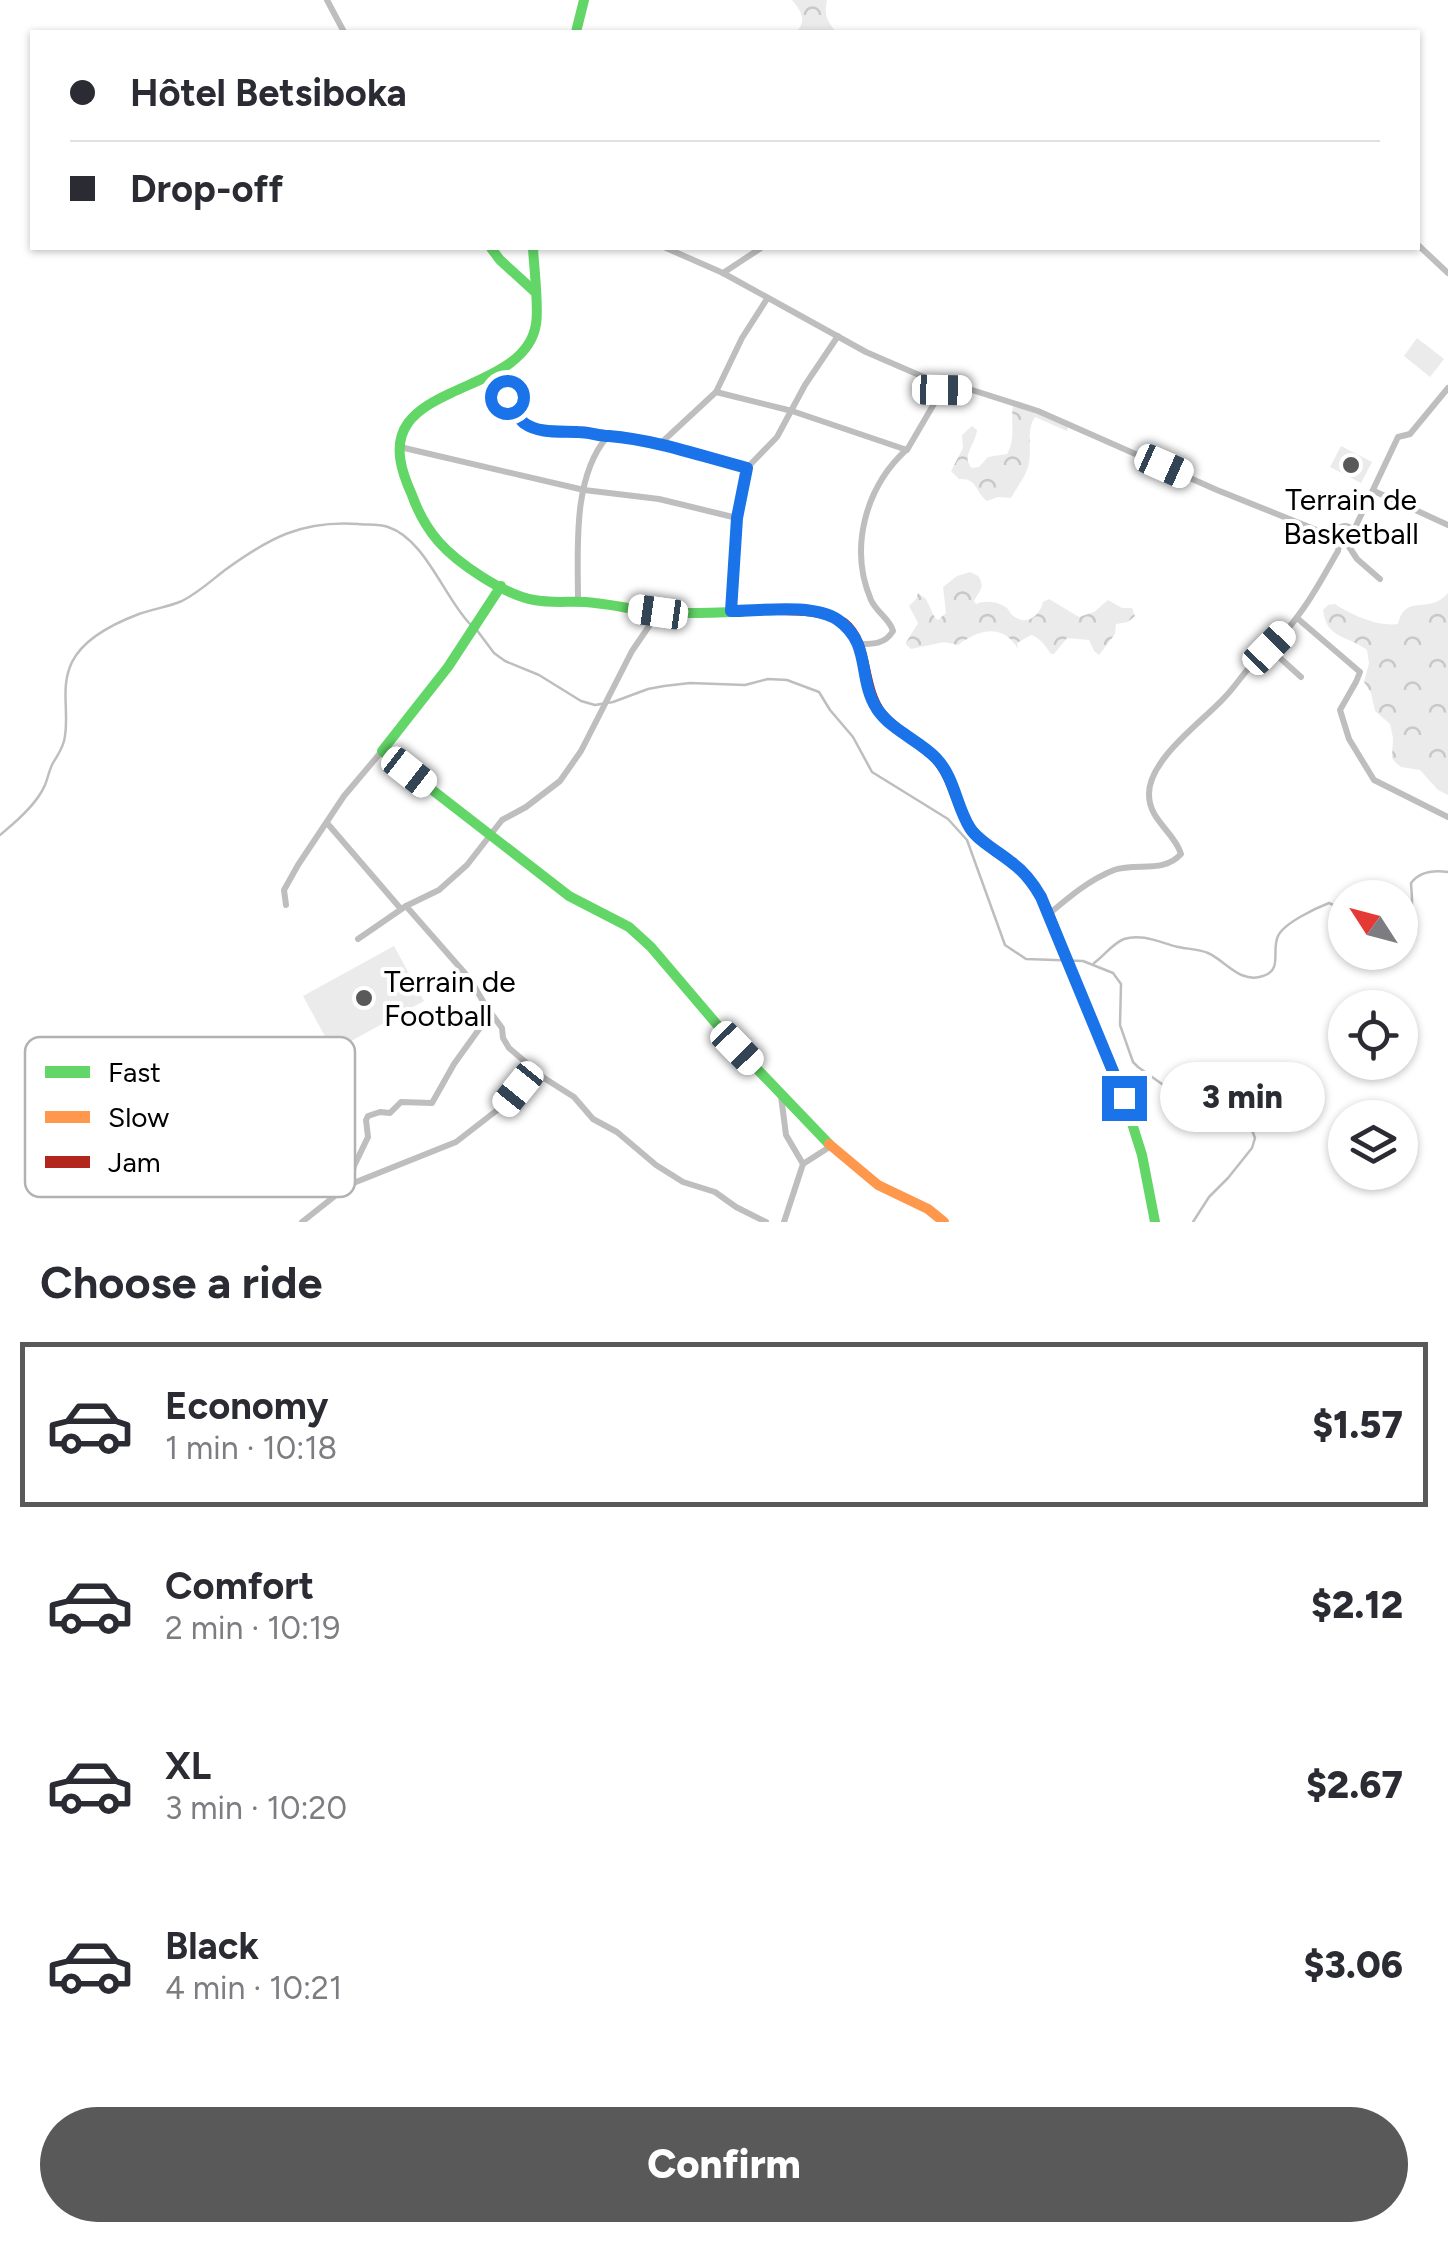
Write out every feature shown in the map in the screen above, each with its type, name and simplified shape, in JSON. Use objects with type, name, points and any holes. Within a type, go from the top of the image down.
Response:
[{"type":"main road","points":[[576,30],[584,0]]},
{"type":"main road","points":[[492,250],[534,292]]},
{"type":"main road","points":[[533,250],[536,326],[516,360],[498,373],[444,395],[406,424],[400,468],[415,503],[443,546],[501,586],[532,600],[578,600],[658,612],[802,610],[822,613],[852,633],[860,644],[875,706],[884,718],[939,761],[971,830],[1030,879],[1049,914],[1124,1098],[1142,1155],[1154,1215]]},
{"type":"main road","points":[[501,586],[417,709],[382,751],[569,896],[618,920],[651,947],[737,1048],[831,1146],[878,1185],[928,1209],[944,1222]]},
{"type":"street","points":[[328,0],[343,30]]},
{"type":"street","points":[[1420,247],[1448,273]]},
{"type":"street","points":[[670,250],[724,274],[891,364],[934,381],[942,390],[972,390],[1038,411],[1342,540],[1351,540],[1349,530],[1374,491],[1398,437],[1410,434],[1448,388]]},
{"type":"street","points":[[724,274],[758,250]]},
{"type":"street","points":[[662,444],[716,392],[742,338],[768,299]]},
{"type":"street","points":[[731,611],[737,518],[747,468],[777,437],[805,384],[838,336]]},
{"type":"street","points":[[498,373],[507,397],[526,424],[546,431],[625,436],[747,468]]},
{"type":"street","points":[[860,644],[881,642],[893,631],[892,624],[875,608],[865,582],[860,558],[863,520],[884,478],[907,450],[942,390]]},
{"type":"street","points":[[716,392],[907,450]]},
{"type":"street","points":[[578,600],[579,508],[598,446],[606,436]]},
{"type":"street","points":[[400,447],[584,490],[659,499],[737,518]]},
{"type":"street","points":[[1374,491],[1448,525]]},
{"type":"street","points":[[1316,531],[1349,530]]},
{"type":"street","points":[[1349,530],[1338,531],[1342,540],[1380,580]]},
{"type":"street","points":[[1349,530],[1357,544],[1353,552]]},
{"type":"street","points":[[1049,914],[1080,888],[1112,871],[1155,867],[1178,858],[1181,854],[1177,843],[1153,814],[1149,796],[1157,767],[1297,618],[1342,540]]},
{"type":"street","points":[[358,939],[439,890],[468,865],[502,820],[560,781],[580,751],[632,650],[658,612]]},
{"type":"street","points":[[1297,618],[1360,672],[1340,710],[1349,739],[1374,780],[1448,817]]},
{"type":"street","points":[[1269,648],[1301,677]]},
{"type":"street","points":[[286,905],[284,890],[344,796],[382,751]]},
{"type":"street","points":[[327,823],[470,979],[502,1028],[509,1048],[574,1097],[593,1119],[617,1132],[656,1165],[683,1182],[715,1192],[766,1222]]},
{"type":"street","points":[[355,1164],[368,1138],[368,1116],[390,1113],[401,1102],[432,1103],[482,1025],[487,1008]]},
{"type":"street","points":[[355,1182],[456,1142],[518,1089],[544,1078]]},
{"type":"street","points":[[781,1094],[786,1134],[803,1164]]},
{"type":"street","points":[[784,1222],[803,1164],[831,1146]]},
{"type":"street","points":[[302,1222],[334,1197]]},
{"type":"green space","points":[[792,0],[827,0],[827,18],[835,30],[798,30],[800,12]]},
{"type":"green space","points":[[1417,338],[1444,359],[1430,377],[1404,356]]},
{"type":"green space","points":[[1014,401],[1069,424],[1067,431],[1035,417],[1023,479],[1011,498],[987,501],[973,483],[959,479],[951,471],[963,448],[962,435],[972,426],[977,430],[968,455],[972,468],[979,467],[988,457],[1007,454],[1012,441]]},
{"type":"green space","name":"Terrain de Basketball","points":[[1341,446],[1372,462],[1361,483],[1330,467]]},
{"type":"green space","points":[[970,572],[981,583],[976,604],[1000,604],[1022,620],[1036,615],[1049,599],[1079,617],[1094,612],[1108,600],[1122,608],[1132,608],[1135,616],[1116,624],[1115,634],[1099,655],[1089,640],[1067,638],[1051,654],[1031,635],[1017,643],[1018,649],[1005,635],[990,631],[958,645],[944,642],[911,649],[906,644],[918,623],[909,606],[918,593],[938,620],[946,613],[943,587]]},
{"type":"green space","points":[[1448,593],[1448,795],[1420,770],[1401,767],[1392,758],[1390,724],[1375,711],[1364,682],[1369,663],[1367,650],[1333,632],[1323,610],[1335,604],[1365,619],[1398,624],[1406,609],[1433,603]]},
{"type":"green space","name":"Terrain de Football","points":[[394,946],[424,1001],[355,1039],[325,1037],[303,996]]},
{"type":"waterway","points":[[0,835],[37,799],[62,747],[66,680],[77,653],[120,622],[188,598],[272,540],[320,525],[388,527],[413,543],[470,624]]},
{"type":"waterway","points":[[476,629],[505,661],[595,705],[648,689],[690,683],[745,685],[768,679],[787,680],[819,692],[853,737],[872,772],[948,819],[967,840],[1005,945],[1026,959],[1083,961],[1113,973],[1121,984],[1120,1025],[1133,1062],[1176,1094],[1240,1120],[1252,1130],[1252,1148],[1209,1197],[1193,1222]]},
{"type":"waterway","points":[[1414,880],[1428,872],[1448,872]]},
{"type":"waterway","points":[[1094,963],[1120,941],[1138,937],[1204,952],[1247,977],[1263,976],[1275,965],[1278,936],[1287,926],[1328,903]]},
{"type":"traffic: fast","points":[[576,30],[584,0]]},
{"type":"traffic: fast","points":[[492,250],[534,291]]},
{"type":"traffic: fast","points":[[533,250],[537,316],[525,350],[503,368],[428,405],[412,418],[400,440],[402,468],[430,531],[457,559],[483,577],[534,600],[587,602],[670,613],[777,610]]},
{"type":"traffic: fast","points":[[501,586],[448,667],[382,751],[569,896],[629,927],[829,1144]]},
{"type":"traffic: fast","points":[[1064,952],[1124,1098],[1142,1155],[1155,1222]]},
{"type":"traffic: slow","points":[[829,1144],[878,1185],[928,1209],[944,1222]]},
{"type":"traffic: jam","points":[[777,610],[828,615],[852,631],[882,714],[941,765],[974,833],[1030,879],[1064,952]]},
{"type":"place","name":"Terrain de Basketball","points":[[1351,465]]},
{"type":"place","name":"Terrain de Football","points":[[364,998]]},
{"type":"route","points":[[507,397],[521,420],[546,431],[625,436],[747,468],[737,518],[731,611],[822,613],[852,633],[860,644],[875,706],[884,718],[939,761],[971,830],[1014,863],[1041,897],[1124,1098]]}]
